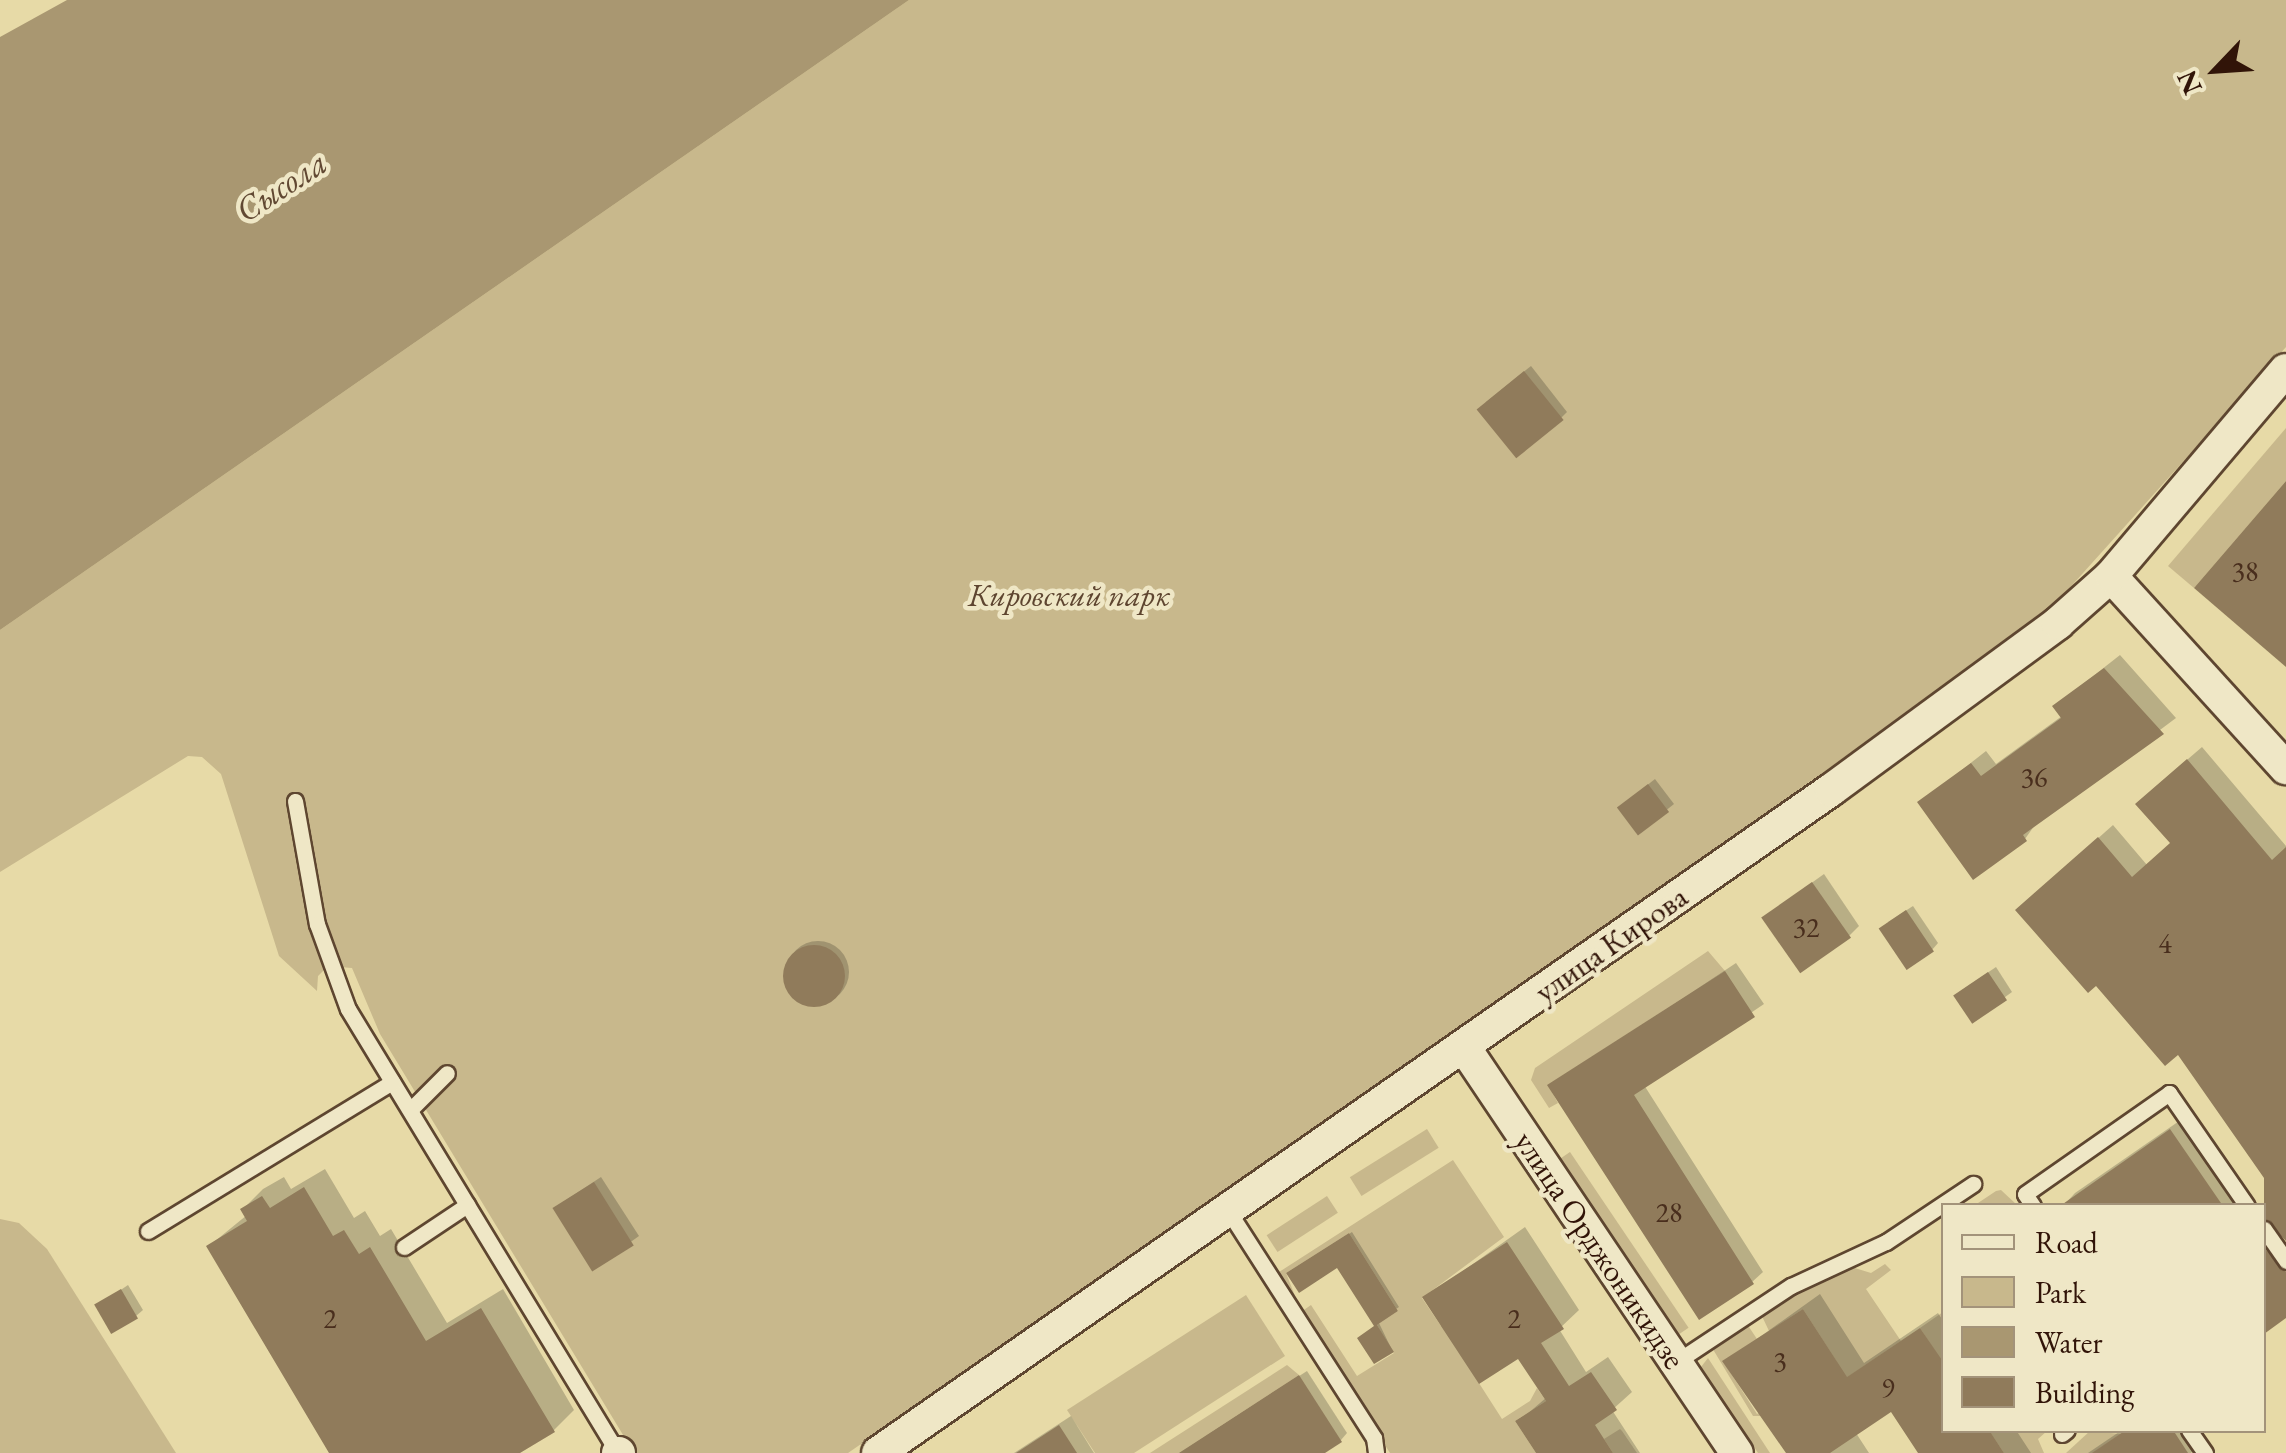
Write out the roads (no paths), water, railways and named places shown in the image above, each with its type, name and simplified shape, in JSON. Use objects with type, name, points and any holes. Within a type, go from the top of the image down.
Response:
[{"type":"street","name":"улица Кирова","points":[[878,1453],[1831,790],[2110,576],[2286,370]]},
{"type":"street","points":[[2110,576],[2286,768]]},
{"type":"street","name":"улица Орджоникидзе","points":[[1464,1047],[1737,1453]]},
{"type":"lane","points":[[295,802],[317,924],[348,1009],[618,1453]]},
{"type":"lane","points":[[410,1110],[447,1073]]},
{"type":"lane","points":[[148,1231],[392,1082]]},
{"type":"lane","points":[[2031,1203],[2025,1194],[2169,1093],[2245,1203]]},
{"type":"lane","points":[[1944,1203],[1973,1184]]},
{"type":"lane","points":[[404,1247],[467,1205]]},
{"type":"lane","points":[[1676,1362],[1791,1286],[1886,1242],[1941,1205]]},
{"type":"lane","points":[[1229,1212],[1374,1438],[1376,1453]]},
{"type":"lane","points":[[2266,1232],[2286,1262]]},
{"type":"water","name":"Сысола","points":[[67,0],[909,0],[0,630],[0,37]]},
{"type":"park label","name":"Кировский парк","points":[[1069,595]]}]
